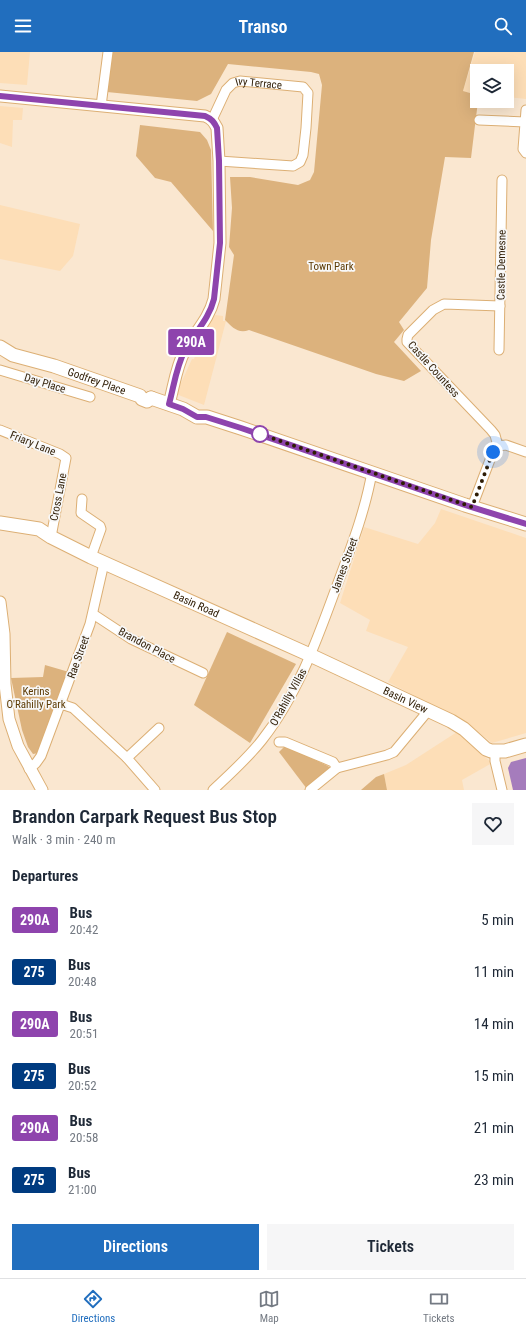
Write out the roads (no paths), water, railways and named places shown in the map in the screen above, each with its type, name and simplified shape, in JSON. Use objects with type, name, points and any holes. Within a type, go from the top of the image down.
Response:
[{"type":"main road","points":[[0,347],[16,356]]},
{"type":"main road","points":[[0,356],[16,356]]},
{"type":"main road","name":"Godfrey Place","points":[[16,356],[54,366],[169,404],[183,409],[197,417],[206,417],[278,440],[472,507],[526,524]]},
{"type":"main road","name":"Basin Road","points":[[0,524],[39,529],[51,537],[104,563],[310,655]]},
{"type":"main road","name":"Basin View","points":[[310,655],[451,721],[464,729],[486,749],[495,751]]},
{"type":"main road","points":[[495,751],[505,751],[526,745]]},
{"type":"street","points":[[101,106],[108,52]]},
{"type":"street","name":"Ivy Terrace","points":[[212,120],[226,90],[234,82],[268,83],[303,87],[308,94],[303,155],[300,162],[293,166],[219,161]]},
{"type":"street","points":[[0,96],[205,116],[212,120],[217,128],[220,243],[213,303],[207,318],[186,349],[180,361],[169,404]]},
{"type":"street","points":[[526,110],[523,149],[526,153]]},
{"type":"street","points":[[479,120],[525,122]]},
{"type":"street","name":"Castle Demesne","points":[[499,350],[502,180]]},
{"type":"street","name":"Castle Countess","points":[[498,446],[495,435],[407,342],[407,339],[408,335],[434,310],[444,304],[500,306]]},
{"type":"street","name":"Day Place","points":[[0,370],[90,397]]},
{"type":"street","name":"Friary Lane","points":[[0,430],[60,454],[66,458]]},
{"type":"street","points":[[472,507],[493,452],[498,446],[506,445],[526,452]]},
{"type":"street","name":"Cross Lane","points":[[51,537],[66,458]]},
{"type":"street","name":"James Street","points":[[310,655],[360,523],[372,472]]},
{"type":"street","points":[[82,499],[81,513],[99,524],[101,529],[87,555]]},
{"type":"street","name":"Rae Street","points":[[30,769],[41,756],[61,704],[93,614],[104,563]]},
{"type":"street","points":[[0,602],[4,634],[5,684],[8,719],[18,746],[42,790]]},
{"type":"street","name":"Brandon Place","points":[[93,614],[131,640],[203,674]]},
{"type":"street","name":"O'Rahilly Villas","points":[[213,790],[243,762],[263,740],[286,705],[310,655]]},
{"type":"street","points":[[61,704],[73,708],[127,758],[155,790]]},
{"type":"street","points":[[310,790],[337,768],[394,752],[428,711]]},
{"type":"street","points":[[127,758],[159,728]]},
{"type":"street","points":[[279,742],[284,742],[333,762],[337,768]]},
{"type":"street","points":[[495,751],[495,762],[502,790]]},
{"type":"park label","name":"Town Park","points":[[331,266]]},
{"type":"park label","name":"Kerins O'Rahilly Park","points":[[36,697]]}]
